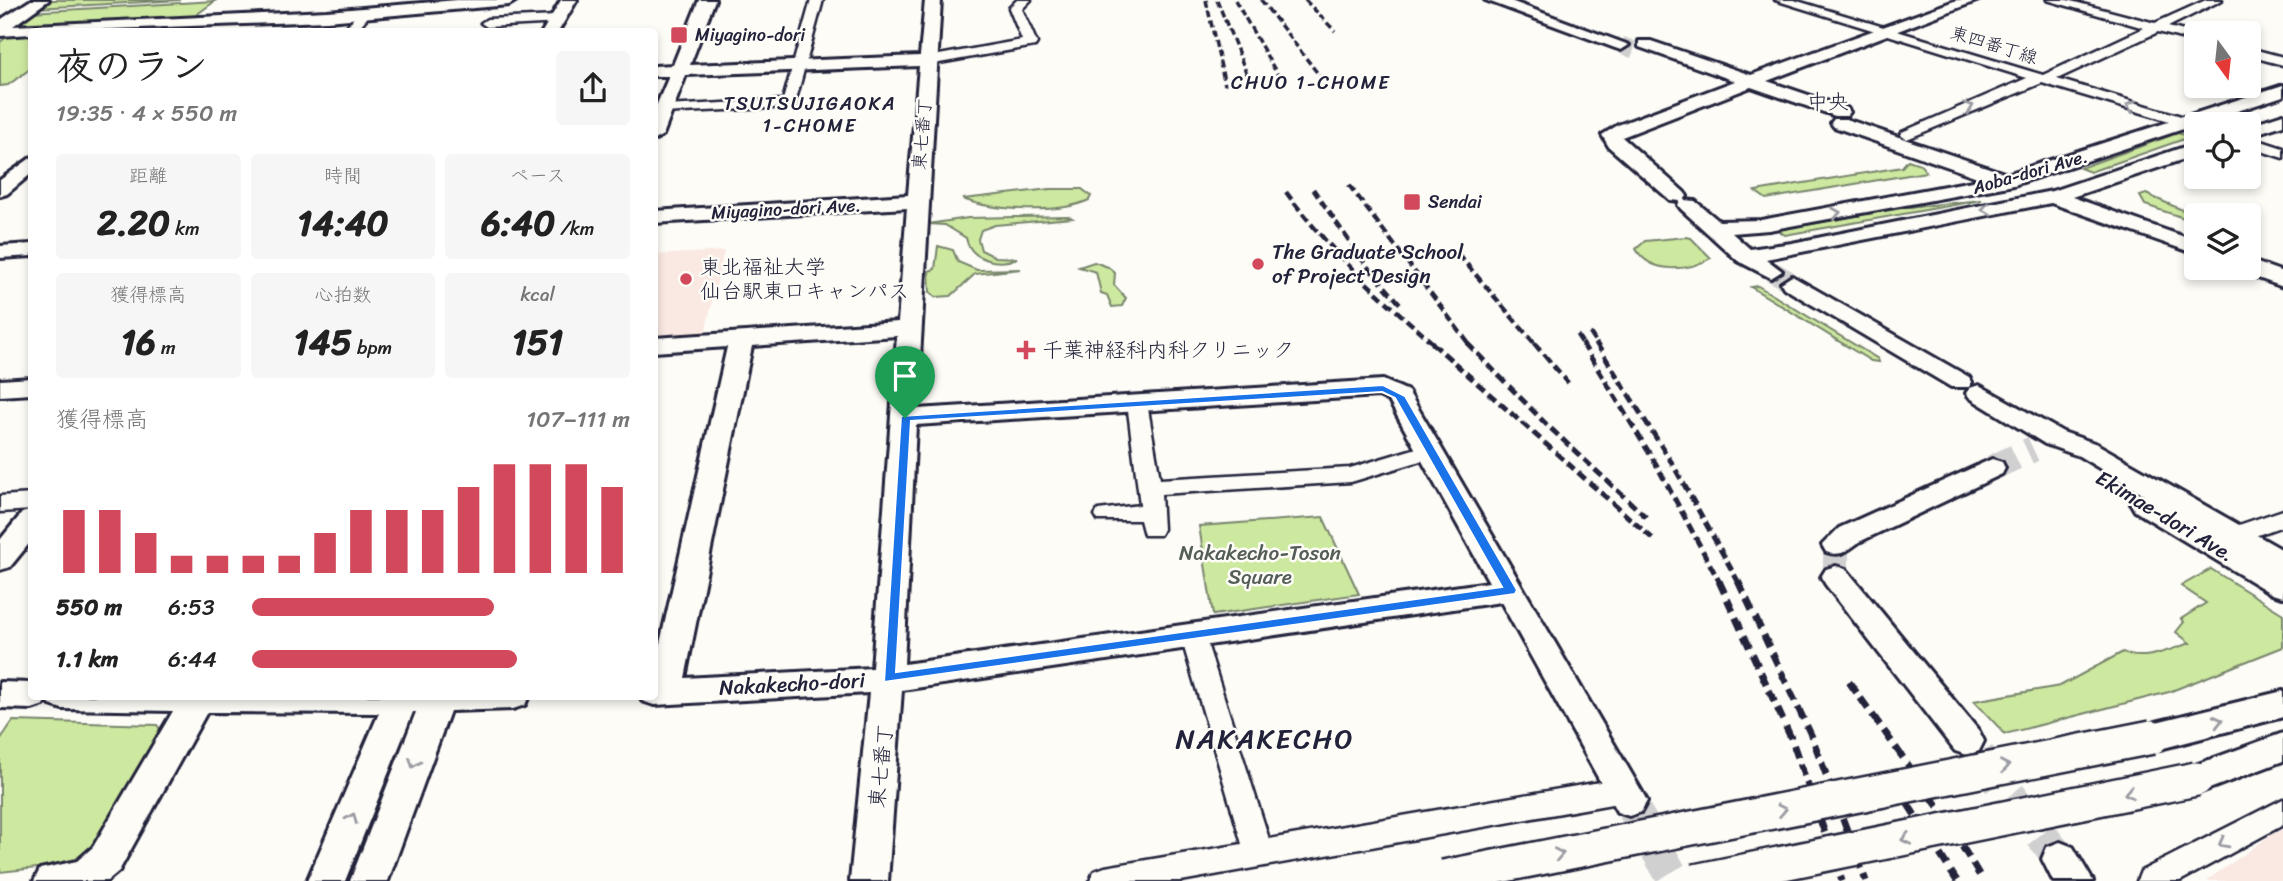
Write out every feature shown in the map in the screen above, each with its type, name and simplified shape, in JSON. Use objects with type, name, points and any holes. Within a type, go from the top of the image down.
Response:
[{"type":"street","points":[[0,29],[41,0]]},
{"type":"street","points":[[195,27],[227,0]]},
{"type":"street","points":[[98,28],[195,27],[365,13],[469,1],[509,0]]},
{"type":"street","points":[[487,23],[553,26],[569,0]]},
{"type":"street","points":[[658,70],[689,0]]},
{"type":"street","points":[[658,126],[707,0]]},
{"type":"street","points":[[665,110],[789,104],[817,0]]},
{"type":"street","name":"東七番丁","points":[[915,269],[917,207],[933,0]]},
{"type":"street","points":[[658,75],[681,70],[928,61],[1030,43],[1016,8],[1025,0]]},
{"type":"street","points":[[1493,0],[1633,45],[2017,178],[2074,191],[2184,229]]},
{"type":"street","points":[[1520,0],[1633,45]]},
{"type":"street","name":"東四番丁線","points":[[1781,0],[2184,121]]},
{"type":"street","points":[[1771,271],[1746,256],[1616,143],[1611,135],[1742,83],[1971,0]]},
{"type":"street","points":[[2053,0],[2184,35]]},
{"type":"street","points":[[1907,135],[2158,28],[2216,0]]},
{"type":"street","points":[[352,28],[365,13]]},
{"type":"street","points":[[0,29],[28,29]]},
{"type":"street","points":[[2261,55],[2283,61]]},
{"type":"street","name":"Aoba-dori Ave.","points":[[2225,112],[2283,90]]},
{"type":"street","points":[[1840,117],[1907,135],[2017,178],[2053,197],[2184,244]]},
{"type":"street","points":[[2261,127],[2283,119]]},
{"type":"street","name":"Aoba-dori Ave.","points":[[1714,228],[1762,224],[2017,178],[2184,127]]},
{"type":"street","points":[[2261,146],[2283,153]]},
{"type":"street","name":"Aoba-dori Ave.","points":[[1746,256],[2053,197],[2184,153]]},
{"type":"street","points":[[0,190],[28,166]]},
{"type":"street","name":"Miyagino-dori Ave.","points":[[658,217],[917,207]]},
{"type":"street","name":"Miyagino-dori Ave.","points":[[658,229],[917,207]]},
{"type":"street","points":[[0,252],[28,250]]},
{"type":"street","points":[[2261,255],[2283,263]]},
{"type":"street","points":[[0,266],[28,264]]},
{"type":"street","points":[[909,357],[915,269]]},
{"type":"street","points":[[2261,271],[2283,279]]},
{"type":"street","name":"Ekimae-dori Ave.","points":[[1792,283],[1969,388],[2043,443],[2283,586]]},
{"type":"street","points":[[658,345],[911,328]]},
{"type":"street","points":[[660,691],[741,339]]},
{"type":"street","name":"東七番丁","points":[[869,881],[889,678],[909,357]]},
{"type":"street","points":[[0,388],[28,386]]},
{"type":"street","points":[[905,418],[1383,388],[1399,396],[1626,796],[1259,853],[1105,881]]},
{"type":"street","points":[[1106,515],[1151,520],[1150,487],[1137,403]]},
{"type":"street","name":"Ekimae-dori Ave.","points":[[2043,443],[2088,450],[2283,563]]},
{"type":"street","points":[[1150,487],[1351,475],[1430,451]]},
{"type":"street","points":[[1836,545],[1849,535],[1992,468]]},
{"type":"street","points":[[0,505],[28,502]]},
{"type":"street","points":[[2235,535],[2283,518]]},
{"type":"street","points":[[0,560],[28,525]]},
{"type":"street","points":[[1836,577],[1967,741]]},
{"type":"street","name":"Nakakecho-dori","points":[[660,691],[889,678],[1193,638],[1510,590]]},
{"type":"street","points":[[1193,638],[1259,853]]},
{"type":"street","points":[[0,695],[28,696]]},
{"type":"street","points":[[53,881],[85,877],[106,859],[196,700]]},
{"type":"street","points":[[326,881],[401,700]]},
{"type":"street","points":[[369,881],[438,700]]},
{"type":"street","points":[[1432,879],[2152,737],[2283,704]]},
{"type":"street","points":[[1695,881],[2196,779],[2283,747]]},
{"type":"street","points":[[2152,881],[2283,811]]},
{"type":"shaded area","name":"東北福祉大学 仙台駅東口キャンパス","points":[[724,251],[705,333],[658,337],[658,255]]},
{"type":"shaded area","points":[[2283,829],[2283,881],[2206,881],[2274,833]]},
{"type":"green space","points":[[48,0],[180,0],[36,8]]},
{"type":"green space","points":[[215,1],[192,18],[17,26],[12,24],[30,12]]},
{"type":"green space","points":[[28,33],[28,70],[8,85],[0,86],[0,42],[11,34]]},
{"type":"green space","points":[[2178,133],[2184,135],[2184,139],[2090,172],[2080,168]]},
{"type":"green space","points":[[1908,160],[1920,164],[1926,172],[1766,199],[1755,191],[1902,167]]},
{"type":"green space","points":[[1050,189],[1082,189],[1091,196],[1089,200],[1076,204],[1044,209],[991,206],[963,199]]},
{"type":"green space","points":[[2146,194],[2184,211],[2184,218],[2145,205],[2140,196]]},
{"type":"green space","points":[[1982,200],[1785,235],[1778,230],[1902,208]]},
{"type":"green space","points":[[968,218],[1072,218],[995,225],[981,230],[978,239],[981,250],[995,257],[1017,258],[1002,261],[980,257],[969,246],[966,238],[945,225],[928,224]]},
{"type":"green space","points":[[1691,238],[1711,258],[1682,268],[1661,267],[1651,263],[1636,249],[1645,241]]},
{"type":"green space","points":[[938,246],[953,250],[958,262],[977,270],[1021,269],[975,274],[951,296],[936,297],[930,292],[929,271],[935,269]]},
{"type":"green space","points":[[1094,262],[1115,273],[1114,285],[1126,298],[1122,306],[1112,307],[1107,295],[1101,293],[1096,272],[1079,267]]},
{"type":"green space","points":[[1758,286],[1879,362],[1871,361],[1751,287]]},
{"type":"green space","name":"Nakakecho-Toson Square","points":[[1323,517],[1359,594],[1213,615],[1199,526]]},
{"type":"green space","points":[[2211,569],[2283,614],[2283,647],[2169,692],[2005,734],[1974,701],[2060,686],[2123,652],[2148,656],[2190,643],[2176,632],[2184,622],[2181,619],[2206,603],[2181,586]]},
{"type":"green space","points":[[13,721],[157,725],[163,733],[94,853],[75,864],[0,872],[0,740]]},
{"type":"tunnel","points":[[1621,45],[1634,50]]},
{"type":"tunnel","points":[[1771,271],[1792,283]]},
{"type":"tunnel","points":[[1992,468],[2033,449]]},
{"type":"tunnel","points":[[1836,545],[1836,577]]},
{"type":"tunnel","points":[[1979,756],[2060,859]]},
{"type":"tunnel","points":[[1629,801],[1675,881]]},
{"type":"railway","points":[[1206,0],[1225,85]]},
{"type":"railway","points":[[1217,0],[1250,82]]},
{"type":"railway","points":[[1235,0],[1280,79]]},
{"type":"railway","points":[[1261,0],[1319,75]]},
{"type":"railway","points":[[1305,0],[1335,31]]},
{"type":"railway","points":[[1349,185],[1469,344]]},
{"type":"railway","points":[[1313,189],[1366,265],[1402,306]]},
{"type":"railway","points":[[1286,192],[1338,254],[1434,344]]},
{"type":"railway","points":[[1458,254],[1535,344]]},
{"type":"railway","points":[[1590,333],[1597,344]]},
{"type":"railway","points":[[1577,335],[1583,344]]},
{"type":"railway","points":[[1432,343],[1653,539]]},
{"type":"railway","points":[[1467,343],[1547,425],[1646,517]]},
{"type":"railway","points":[[1534,343],[1568,383]]},
{"type":"railway","points":[[1582,343],[1656,464],[1719,582]]},
{"type":"railway","points":[[1596,343],[1672,463],[1739,582]]},
{"type":"railway","points":[[1719,582],[1791,738],[1842,881]]},
{"type":"railway","points":[[1739,582],[1812,737],[1866,881]]},
{"type":"railway","points":[[1849,682],[1939,808],[1983,881]]},
{"type":"railway","points":[[1897,787],[1957,881]]},
{"type":"place","name":"Miyagino-dori","points":[[679,35]]},
{"type":"place","name":"Sendai","points":[[1412,202]]},
{"type":"place","name":"The Graduate School of Project Design","points":[[1258,264]]},
{"type":"place","name":"東北福祉大学 仙台駅東口キャンパス","points":[[686,279]]},
{"type":"place","name":"千葉神経科内科クリニック","points":[[1026,350]]},
{"type":"district","name":"CHUO 1-CHOME","points":[[1311,82]]},
{"type":"district","name":"中央","points":[[1828,102]]},
{"type":"district","name":"TSUTSUJIGAOKA 1-CHOME","points":[[810,114]]},
{"type":"district","name":"NAKAKECHO","points":[[1265,738]]},
{"type":"route","points":[[1383,388],[1399,396],[1510,590],[1193,638],[889,678],[905,418],[1383,388]]}]
